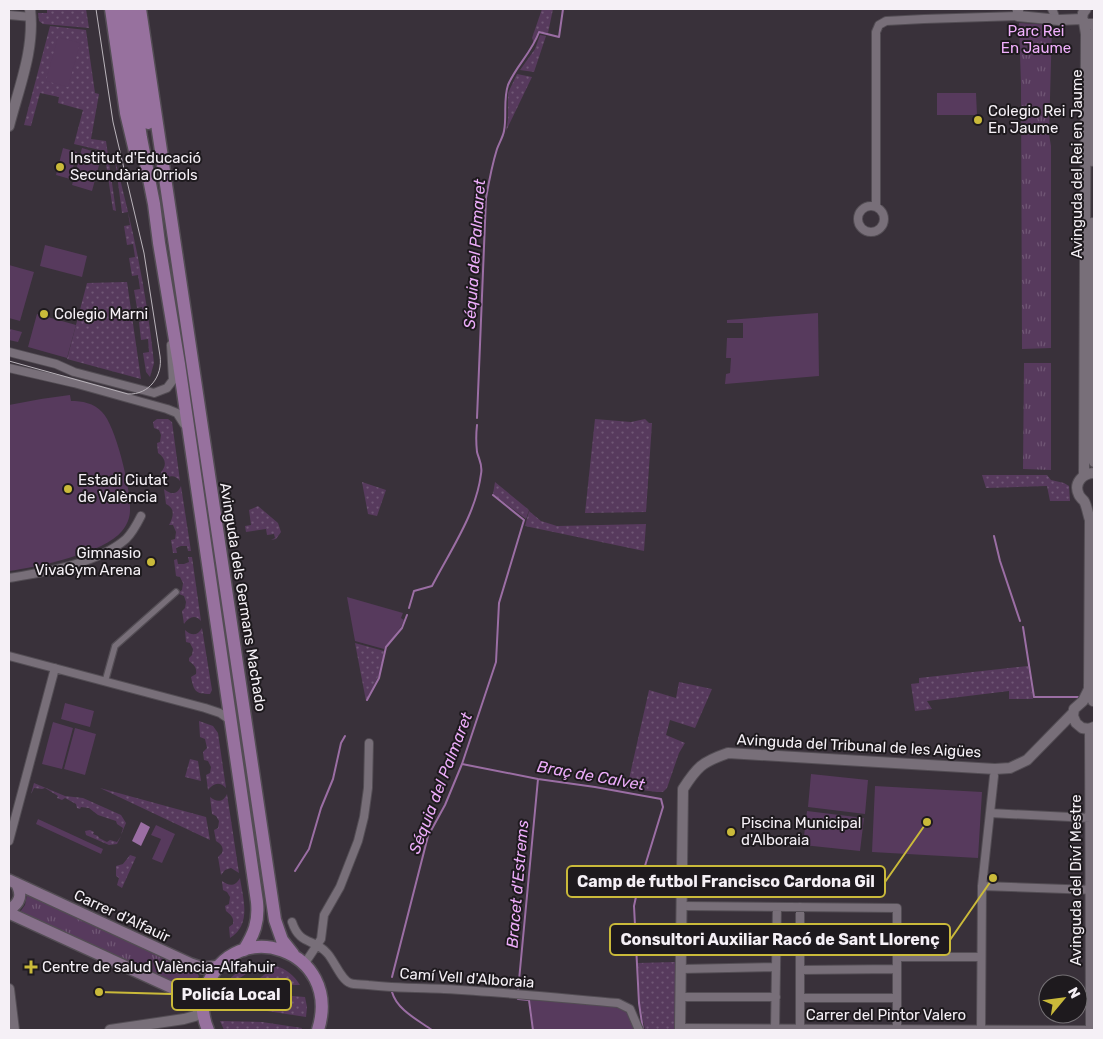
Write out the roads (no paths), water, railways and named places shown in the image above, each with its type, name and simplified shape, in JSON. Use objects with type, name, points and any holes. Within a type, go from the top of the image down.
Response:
[{"type":"main road","points":[[111,9],[126,113],[146,201],[159,243]]},
{"type":"main road","points":[[121,9],[139,130],[154,204],[179,364],[188,438],[258,902],[258,920],[255,931],[244,950]]},
{"type":"main road","name":"Avinguda dels Germans Machado","points":[[130,9],[150,136],[173,240]]},
{"type":"main road","name":"Avinguda dels Germans Machado","points":[[140,9],[275,920],[282,940],[293,954]]},
{"type":"main road","name":"Carrer d'Alfauir","points":[[12,882],[19,888],[20,898],[9,912],[178,991],[194,1000],[203,1009]]},
{"type":"main road","name":"Carrer d'Alfauir","points":[[12,882],[191,964],[203,968],[219,966]]},
{"type":"main road","points":[[208,1030],[203,1009],[206,989],[213,973],[230,956],[254,947],[274,948],[293,954],[305,963],[313,974],[322,996],[323,1007],[318,1030]]},
{"type":"street","points":[[939,9],[939,18]]},
{"type":"street","points":[[1086,9],[1083,13],[1087,22]]},
{"type":"street","points":[[876,207],[876,32],[879,25],[886,22],[1018,12],[1051,14],[1087,22]]},
{"type":"street","points":[[9,15],[30,13],[32,30],[30,48],[9,126]]},
{"type":"street","name":"Avinguda del Rei en Jaume","points":[[1087,22],[1085,270],[1089,474],[1079,481],[1077,487],[1078,494],[1089,502]]},
{"type":"street","name":"Avinguda del Rei en Jaume","points":[[1094,33],[1092,296],[1092,442],[1094,462]]},
{"type":"street","points":[[9,352],[150,392],[160,392],[167,388],[173,380],[171,321]]},
{"type":"street","points":[[9,368],[74,383],[174,411],[181,417],[188,438]]},
{"type":"street","points":[[1089,502],[1090,702]]},
{"type":"street","points":[[1090,520],[1094,510]]},
{"type":"street","points":[[9,578],[65,567],[106,552],[128,537],[141,516]]},
{"type":"street","points":[[105,682],[115,646],[176,592]]},
{"type":"street","points":[[9,656],[205,708],[220,713],[230,720]]},
{"type":"street","points":[[9,841],[55,668]]},
{"type":"street","name":"Avinguda del Tribunal de les Aigües","points":[[680,1029],[683,789],[696,769],[709,760],[728,753],[995,769],[1010,768],[1027,760],[1063,724],[1074,718],[1076,705],[1090,702]]},
{"type":"street","points":[[1074,718],[1082,728],[1092,728]]},
{"type":"street","name":"Avinguda del Diví Mestre","points":[[1090,1030],[1092,728]]},
{"type":"street","points":[[305,963],[321,939],[324,915],[348,868],[362,825],[368,788],[369,743]]},
{"type":"street","points":[[981,1030],[982,886],[994,776]]},
{"type":"street","points":[[990,813],[1090,818]]},
{"type":"street","points":[[982,886],[1092,890]]},
{"type":"street","points":[[681,906],[898,908],[897,1030]]},
{"type":"street","points":[[775,1029],[777,907]]},
{"type":"street","points":[[800,907],[800,1029]]},
{"type":"street","name":"Camí Vell d'Alboraia","points":[[292,922],[295,932],[327,952],[335,962],[343,978],[349,983],[385,987],[464,990],[618,1003],[630,1009],[639,1030]]},
{"type":"street","points":[[681,940],[776,940]]},
{"type":"street","points":[[800,940],[897,940]]},
{"type":"street","points":[[897,957],[981,958]]},
{"type":"street","points":[[681,968],[776,967]]},
{"type":"street","points":[[800,970],[897,968]]},
{"type":"street","points":[[9,990],[14,1030]]},
{"type":"street","points":[[681,997],[776,997]]},
{"type":"street","points":[[800,998],[897,998]]},
{"type":"street","points":[[110,1030],[184,1019],[195,1016],[203,1009]]},
{"type":"street","points":[[1090,1030],[1094,1027]]},
{"type":"street","name":"Carrer del Pintor Valero","points":[[680,1029],[1090,1030]]},
{"type":"waterway","name":"Séquia del Palmaret","points":[[477,418],[486,198],[497,149],[504,131],[505,102],[508,85],[539,32],[559,37],[563,9]]},
{"type":"waterway","points":[[409,608],[414,591],[432,586],[474,503],[481,471],[477,452],[477,425]]},
{"type":"waterway","name":"Séquia del Palmaret","points":[[392,977],[428,836],[445,805],[462,764],[496,662],[499,603],[524,520],[493,495]]},
{"type":"waterway","points":[[994,536],[1000,561],[1020,621]]},
{"type":"waterway","points":[[367,700],[379,678],[386,647],[402,628],[407,615]]},
{"type":"waterway","points":[[1023,627],[1034,697],[1078,697]]},
{"type":"waterway","points":[[295,871],[309,849],[321,808],[333,779],[341,743],[345,736]]},
{"type":"waterway","name":"Braç de Calvet","points":[[462,764],[538,779],[661,799],[663,807],[634,906],[639,1003],[643,1030]]},
{"type":"waterway","name":"Bracet d'Estrems","points":[[518,991],[538,779]]},
{"type":"waterway","name":"Séquia del Palmaret","points":[[392,992],[403,1009],[432,1030]]},
{"type":"waterway","name":"Bracet d'Estrems","points":[[518,999],[529,1000],[533,1030]]},
{"type":"tram line","points":[[9,361],[128,394],[148,388],[157,377],[159,371],[160,356],[144,253],[113,122],[96,9]]},
{"type":"place","name":"Colegio Rei En Jaume","points":[[978,120]]},
{"type":"place","name":"Institut d'Educació Secundària Orriols","points":[[60,167]]},
{"type":"place","name":"Colegio Marni","points":[[44,314]]},
{"type":"place","name":"Estadi Ciutat de València","points":[[68,489]]},
{"type":"place","name":"Gimnasio VivaGym Arena","points":[[151,562]]},
{"type":"place","name":"Camp de futbol Francisco Cardona Gil","points":[[927,822]]},
{"type":"place","name":"Piscina Municipal d'Alboraia","points":[[731,832]]},
{"type":"place","name":"Consultori Auxiliar Racó de Sant Llorenç","points":[[993,878]]},
{"type":"place","name":"Centre de salud València-Alfahuir","points":[[31,967]]},
{"type":"place","name":"Policía Local","points":[[99,992]]},
{"type":"park label","name":"Parc Rei En Jaume","points":[[1036,40]]}]
